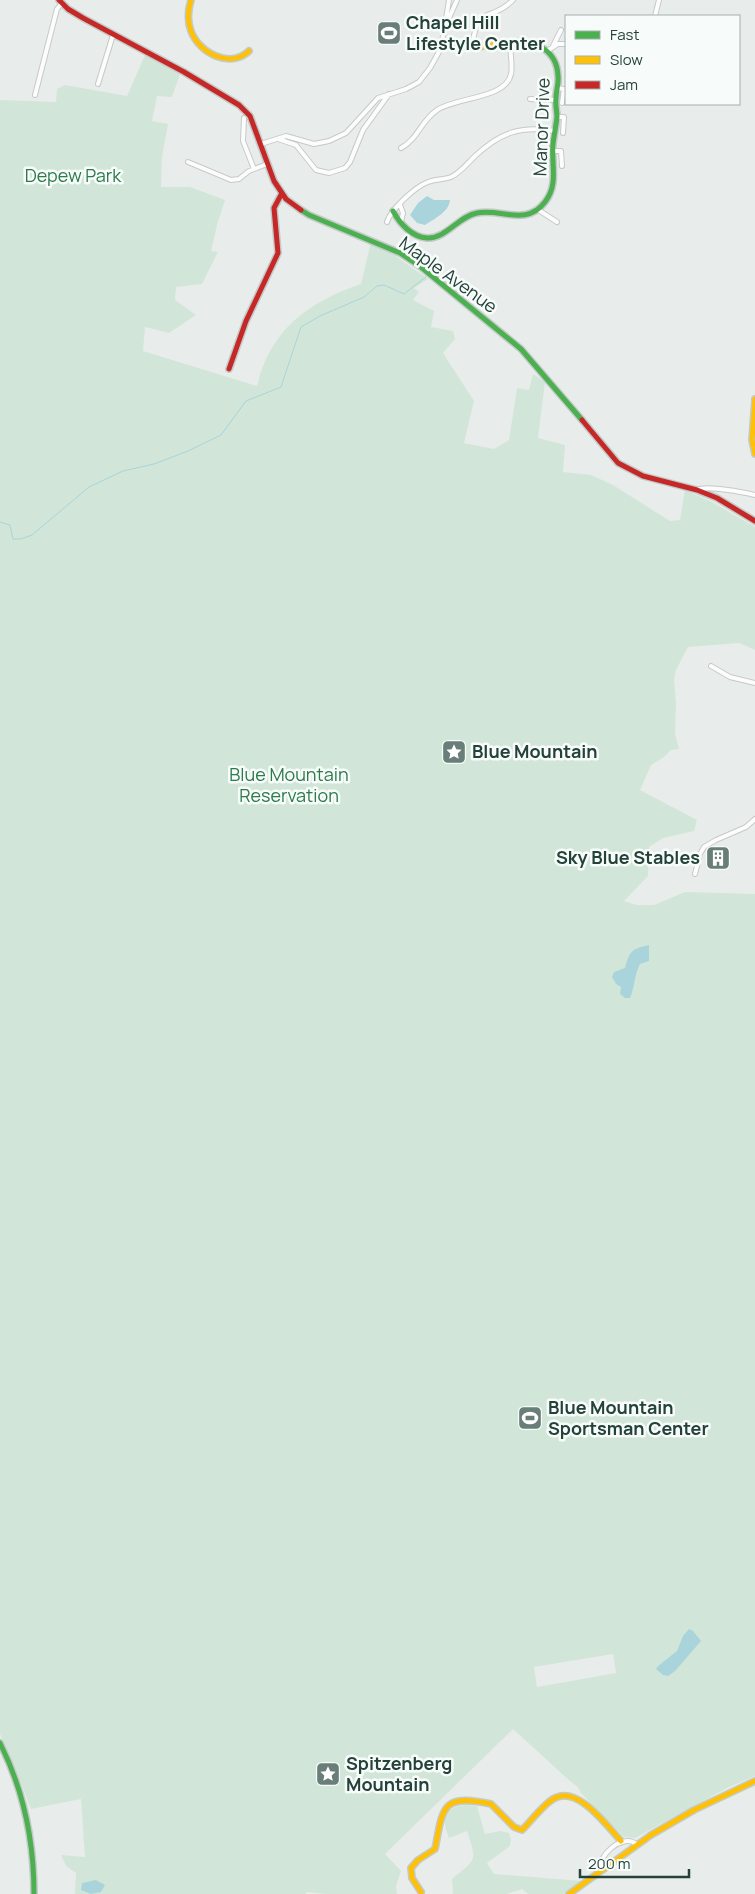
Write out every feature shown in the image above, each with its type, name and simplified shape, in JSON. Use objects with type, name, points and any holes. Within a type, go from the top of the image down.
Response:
[{"type":"street","points":[[191,0],[188,13],[189,24],[193,36],[203,48],[219,56],[231,59],[242,58],[249,51]]},
{"type":"street","points":[[261,144],[286,136],[314,144],[329,141],[346,133],[372,102],[383,95],[406,89],[420,82],[436,59],[441,45],[449,0]]},
{"type":"street","points":[[445,27],[456,0]]},
{"type":"street","points":[[472,47],[474,30],[479,19],[509,4],[513,0]]},
{"type":"street","points":[[655,15],[659,0]]},
{"type":"street","points":[[34,95],[60,2]]},
{"type":"street","name":"Maple Avenue","points":[[60,2],[83,18],[239,105],[250,116],[274,181],[294,206],[309,215],[400,253],[421,267],[521,349],[618,463],[643,476],[697,490],[728,503],[755,521]]},
{"type":"street","points":[[441,45],[472,47],[533,42],[547,51],[561,30]]},
{"type":"street","points":[[98,84],[113,35]]},
{"type":"street","points":[[400,148],[410,143],[424,122],[443,106],[487,95],[506,84],[512,72],[510,44]]},
{"type":"street","points":[[552,46],[565,44]]},
{"type":"street","name":"Manor Drive","points":[[401,222],[412,234],[431,239],[443,235],[473,213],[484,212],[515,217],[537,209],[547,199],[553,186],[554,174],[553,151],[557,116],[557,67],[547,51]]},
{"type":"street","points":[[557,88],[564,89],[562,103]]},
{"type":"street","points":[[278,139],[296,145],[301,149],[306,160],[316,170],[329,173],[340,171],[350,162],[363,130],[389,94]]},
{"type":"street","points":[[530,99],[556,100]]},
{"type":"street","points":[[557,116],[564,117],[563,133]]},
{"type":"street","points":[[244,118],[243,142],[254,169]]},
{"type":"street","points":[[387,222],[393,212],[411,193],[423,184],[451,177],[486,146],[502,136],[528,129],[555,131]]},
{"type":"street","points":[[553,151],[561,151],[562,166]]},
{"type":"street","points":[[188,162],[231,180],[239,179],[254,169],[267,164]]},
{"type":"street","points":[[229,369],[246,322],[278,253],[279,241],[273,212],[275,204],[282,193]]},
{"type":"street","points":[[400,205],[403,213],[401,222]]},
{"type":"street","points":[[537,209],[557,222]]},
{"type":"street","points":[[393,212],[401,222]]},
{"type":"street","points":[[755,399],[752,440],[755,454]]},
{"type":"street","points":[[697,490],[717,490],[755,495]]},
{"type":"street","points":[[710,666],[730,676],[755,683]]},
{"type":"street","points":[[695,874],[700,854],[704,848],[716,840],[746,828],[755,819]]},
{"type":"street","points":[[0,1743],[13,1770],[30,1827],[34,1862],[34,1894]]},
{"type":"street","points":[[569,1894],[636,1844],[705,1804],[755,1781]]},
{"type":"street","points":[[421,1892],[411,1877],[412,1867],[418,1860],[432,1853],[435,1849],[442,1813],[448,1804],[455,1801],[491,1804],[514,1827],[522,1830],[553,1799],[562,1796],[572,1796],[588,1807],[622,1841]]},
{"type":"street","points":[[600,1871],[599,1866],[612,1848],[622,1841],[630,1840],[636,1844]]},
{"type":"green space","name":"Blue Mountain Reservation","points":[[145,55],[180,74],[172,97],[157,96],[152,121],[168,124],[162,157],[161,187],[190,187],[225,200],[211,251],[218,252],[202,284],[176,287],[175,300],[196,315],[169,333],[145,327],[143,351],[257,386],[271,349],[294,321],[308,309],[324,300],[361,284],[371,242],[380,245],[428,279],[414,288],[419,292],[413,300],[434,311],[431,327],[453,331],[455,339],[443,353],[474,401],[464,443],[494,449],[509,440],[517,388],[529,390],[533,374],[545,382],[538,438],[565,445],[563,472],[591,475],[613,485],[670,521],[680,520],[685,490],[712,502],[755,527],[755,650],[739,643],[688,647],[676,670],[674,680],[676,703],[675,734],[679,749],[671,750],[651,765],[640,790],[697,820],[694,831],[663,838],[649,847],[648,876],[624,901],[637,905],[654,905],[685,892],[755,894],[755,1776],[727,1788],[635,1838],[624,1837],[581,1793],[578,1787],[513,1729],[385,1854],[401,1871],[396,1886],[397,1894],[326,1894],[306,1892],[306,1894],[75,1894],[76,1873],[66,1866],[61,1855],[85,1857],[81,1799],[31,1809],[0,1734],[0,100],[56,102],[57,89],[65,85],[127,96]],"holes":[[[613,1654],[616,1673],[537,1687],[534,1667]]]},
{"type":"green space","points":[[458,1806],[477,1806],[485,1834],[500,1831],[509,1833],[510,1846],[487,1863],[494,1874],[582,1881],[563,1894],[528,1894],[522,1889],[507,1894],[453,1894],[452,1879],[470,1863],[473,1859],[473,1854],[467,1831],[449,1838],[445,1820],[448,1811]]},
{"type":"water","points":[[427,196],[434,200],[450,200],[444,212],[425,225],[417,223],[410,215],[418,203]]},
{"type":"water","points":[[649,945],[649,961],[640,964],[630,998],[625,998],[620,994],[621,987],[616,984],[612,977],[614,972],[625,968],[632,952]]},
{"type":"water","points":[[689,1629],[701,1641],[675,1671],[668,1676],[663,1675],[656,1669],[677,1651],[683,1636]]},
{"type":"water","points":[[96,1880],[105,1885],[101,1892],[91,1894],[81,1890],[82,1883]]},
{"type":"waterway","points":[[0,522],[10,525],[13,539],[21,539],[32,535],[89,487],[123,471],[154,464],[188,451],[221,435],[246,401],[281,387],[301,327],[320,316],[364,297],[377,286],[384,285],[404,294],[427,276]]},
{"type":"traffic: fast","points":[[393,211],[407,229],[416,235],[427,238],[440,235],[470,215],[486,212],[513,215],[530,214],[545,202],[552,188],[554,174],[553,144],[557,117],[557,67],[549,53],[537,45],[513,42]]},
{"type":"traffic: fast","points":[[301,210],[400,253],[421,267],[521,349],[582,420]]},
{"type":"traffic: fast","points":[[0,1743],[15,1779],[26,1816],[32,1854],[34,1894]]},
{"type":"traffic: slow","points":[[191,0],[189,23],[195,39],[201,46],[216,56],[233,59],[249,51]]},
{"type":"traffic: slow","points":[[441,45],[477,47],[513,42]]},
{"type":"traffic: slow","points":[[755,399],[752,440],[755,454]]},
{"type":"traffic: slow","points":[[569,1894],[651,1835],[694,1810],[755,1781]]},
{"type":"traffic: slow","points":[[421,1892],[412,1878],[411,1868],[418,1860],[435,1849],[443,1814],[447,1807],[453,1803],[475,1801],[491,1804],[514,1827],[522,1830],[553,1799],[562,1796],[572,1797],[590,1808],[621,1841]]},
{"type":"traffic: jam","points":[[59,0],[68,9],[83,18],[184,72],[239,105],[250,116],[274,181],[286,199],[301,210]]},
{"type":"traffic: jam","points":[[229,369],[246,321],[278,253],[274,208],[282,193]]},
{"type":"traffic: jam","points":[[582,420],[618,463],[643,476],[697,490],[717,498],[755,521]]},
{"type":"place","name":"Chapel Hill Lifestyle Center","points":[[389,33]]},
{"type":"place","name":"Blue Mountain","points":[[454,752]]},
{"type":"place","name":"Sky Blue Stables","points":[[718,858]]},
{"type":"place","name":"Blue Mountain Sportsman Center","points":[[530,1418]]},
{"type":"place","name":"Spitzenberg Mountain","points":[[328,1774]]},
{"type":"park label","name":"Depew Park","points":[[73,176]]}]
